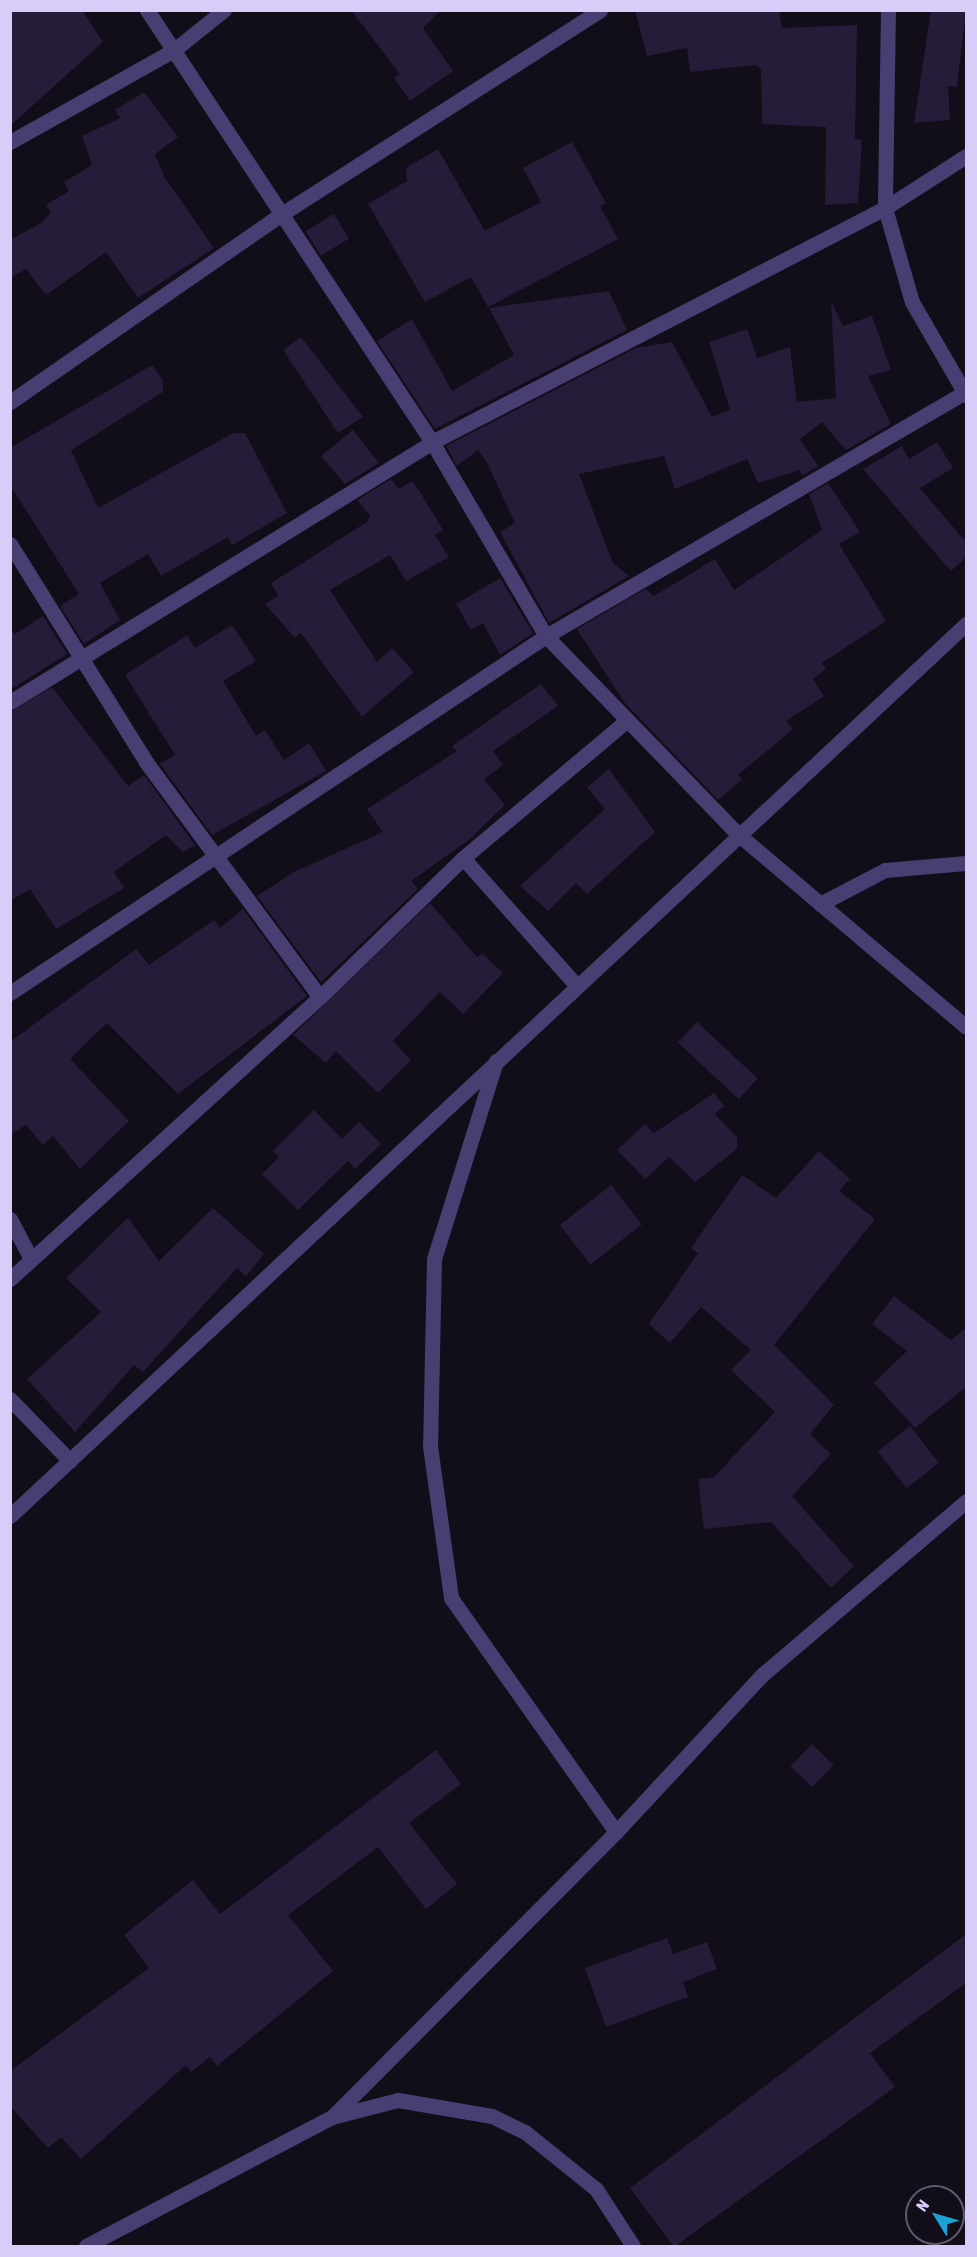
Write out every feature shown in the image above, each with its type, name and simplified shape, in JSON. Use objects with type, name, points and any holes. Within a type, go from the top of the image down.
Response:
[{"type":"street","points":[[147,10],[280,215],[432,442],[546,636],[739,835],[966,1027]]},
{"type":"street","points":[[10,142],[174,50],[224,10]]},
{"type":"street","points":[[10,402],[280,215],[600,10]]},
{"type":"street","points":[[10,993],[218,860],[546,636],[965,394],[912,302],[885,208],[888,10]]},
{"type":"street","points":[[10,702],[432,442],[885,208],[966,156]]},
{"type":"street","points":[[10,544],[78,658],[218,860],[320,997]]},
{"type":"street","points":[[10,1516],[497,1059],[966,624]]},
{"type":"street","points":[[10,1279],[320,997],[463,858],[626,721]]},
{"type":"street","points":[[463,858],[577,986]]},
{"type":"street","points":[[820,903],[885,870],[966,862]]},
{"type":"street","points":[[497,1059],[434,1259],[430,1446],[451,1598],[616,1832]]},
{"type":"street","points":[[10,1219],[32,1259]]},
{"type":"street","points":[[10,1399],[70,1461]]},
{"type":"street","points":[[332,2117],[616,1832],[764,1674],[966,1501]]},
{"type":"street","points":[[90,2246],[332,2117],[398,2100],[492,2116],[559,2155],[596,2189],[633,2247]]},
{"type":"building","points":[[10,10],[82,10],[103,42],[10,126]]},
{"type":"building","points":[[351,10],[441,10],[423,28],[453,71],[410,101],[394,78],[400,74]]},
{"type":"building","points":[[635,10],[779,10],[782,28],[857,25],[855,139],[862,140],[858,203],[825,205],[826,127],[762,124],[761,69],[755,65],[690,72],[687,48],[647,56]]},
{"type":"building","points":[[931,10],[966,10],[957,87],[948,86],[950,120],[914,123]]},
{"type":"building","points":[[144,92],[178,137],[155,154],[165,178],[214,248],[138,298],[106,252],[46,295],[26,269],[10,278],[10,240],[41,223],[51,212],[46,205],[69,191],[64,182],[92,165],[82,136],[120,118],[115,110]]},
{"type":"building","points":[[572,142],[606,203],[600,206],[618,239],[488,307],[471,277],[425,302],[368,204],[407,181],[406,168],[438,149],[485,231],[541,202],[523,168]]},
{"type":"building","points":[[334,214],[349,239],[321,256],[306,231]]},
{"type":"building","points":[[609,291],[627,330],[435,429],[377,341],[412,319],[452,391],[514,355],[489,308]]},
{"type":"building","points":[[831,301],[843,326],[872,316],[891,370],[868,376],[891,424],[846,450],[822,422],[800,439],[818,466],[802,476],[800,470],[758,483],[747,459],[675,489],[664,456],[579,474],[613,563],[629,576],[549,623],[500,532],[515,523],[487,463],[478,450],[457,466],[446,446],[636,348],[672,342],[712,417],[730,410],[709,342],[747,329],[757,358],[790,347],[797,402],[836,398]]},
{"type":"building","points":[[301,337],[363,417],[338,433],[283,350]]},
{"type":"building","points":[[152,365],[163,381],[163,392],[71,450],[98,508],[233,433],[245,433],[287,513],[232,545],[228,537],[161,576],[148,554],[100,583],[120,620],[84,644],[60,606],[79,594],[10,485],[10,448]]},
{"type":"building","points":[[353,430],[379,463],[345,484],[321,456]]},
{"type":"building","points":[[937,442],[953,468],[920,488],[966,542],[966,557],[951,571],[863,469],[902,446],[909,459]]},
{"type":"building","points":[[391,479],[399,489],[412,481],[443,530],[435,535],[449,557],[406,581],[390,555],[330,590],[377,662],[392,648],[414,672],[362,717],[301,633],[294,637],[265,604],[278,596],[271,583],[367,522],[370,516],[357,500]]},
{"type":"building","points":[[828,483],[860,532],[839,544],[886,621],[822,663],[826,669],[813,679],[824,696],[786,721],[793,729],[738,775],[742,779],[718,800],[624,702],[577,629],[645,589],[654,596],[715,559],[734,590],[822,530],[809,494]]},
{"type":"building","points":[[500,578],[533,633],[500,655],[483,623],[471,630],[456,604]]},
{"type":"building","points":[[43,616],[67,654],[10,690],[10,628],[15,634]]},
{"type":"building","points":[[232,625],[256,661],[223,681],[256,736],[265,730],[284,760],[309,743],[326,771],[212,835],[160,764],[175,755],[125,675],[187,635],[195,648]]},
{"type":"building","points":[[541,684],[558,706],[493,751],[503,765],[484,779],[505,805],[470,839],[411,881],[418,889],[321,982],[257,896],[294,872],[383,832],[367,809],[457,751],[452,746]]},
{"type":"building","points":[[52,687],[128,786],[144,775],[195,845],[183,852],[166,835],[114,872],[124,888],[56,929],[30,889],[10,901],[10,712]]},
{"type":"building","points":[[609,769],[655,832],[587,894],[576,883],[548,911],[520,886],[605,809],[587,787]]},
{"type":"building","points":[[430,903],[477,957],[482,953],[503,973],[463,1014],[440,992],[393,1041],[411,1060],[378,1093],[336,1051],[326,1063],[293,1035]]},
{"type":"building","points":[[243,909],[307,996],[178,1094],[107,1023],[70,1059],[129,1121],[80,1169],[53,1136],[43,1145],[26,1125],[10,1135],[10,1042],[136,949],[149,965],[214,920],[220,928]]},
{"type":"building","points":[[697,1022],[758,1079],[739,1099],[678,1042]]},
{"type":"building","points":[[714,1093],[724,1106],[715,1114],[737,1137],[737,1149],[695,1182],[669,1157],[645,1179],[617,1150],[645,1124],[654,1133]]},
{"type":"building","points":[[314,1110],[342,1139],[359,1122],[381,1144],[355,1169],[348,1161],[298,1210],[262,1174],[279,1157],[273,1151]]},
{"type":"building","points":[[819,1151],[850,1179],[839,1191],[875,1219],[774,1345],[834,1405],[810,1434],[831,1454],[792,1496],[854,1566],[831,1588],[771,1522],[704,1529],[698,1479],[714,1477],[775,1412],[731,1370],[751,1350],[701,1307],[670,1343],[649,1324],[698,1253],[691,1248],[742,1175],[776,1198]]},
{"type":"building","points":[[611,1185],[642,1224],[591,1264],[560,1225]]},
{"type":"building","points":[[213,1208],[264,1254],[246,1276],[237,1268],[143,1372],[134,1365],[75,1432],[27,1379],[101,1312],[66,1278],[128,1218],[159,1261]]},
{"type":"building","points":[[894,1296],[951,1340],[966,1328],[966,1387],[915,1428],[874,1383],[907,1351],[872,1324]]},
{"type":"building","points":[[910,1426],[939,1463],[907,1488],[878,1451]]},
{"type":"building","points":[[812,1744],[834,1765],[812,1787],[790,1766]]},
{"type":"building","points":[[436,1750],[461,1784],[409,1823],[457,1884],[426,1909],[378,1847],[288,1915],[333,1971],[217,2066],[210,2057],[191,2072],[186,2065],[81,2159],[61,2137],[48,2148],[10,2106],[10,2071],[149,1968],[124,1935],[193,1880],[220,1914]]},
{"type":"building","points":[[966,1934],[966,1983],[870,2053],[895,2087],[674,2247],[630,2188]]},
{"type":"building","points":[[667,1938],[673,1954],[707,1942],[717,1969],[683,1982],[688,1997],[606,2027],[585,1968]]}]
